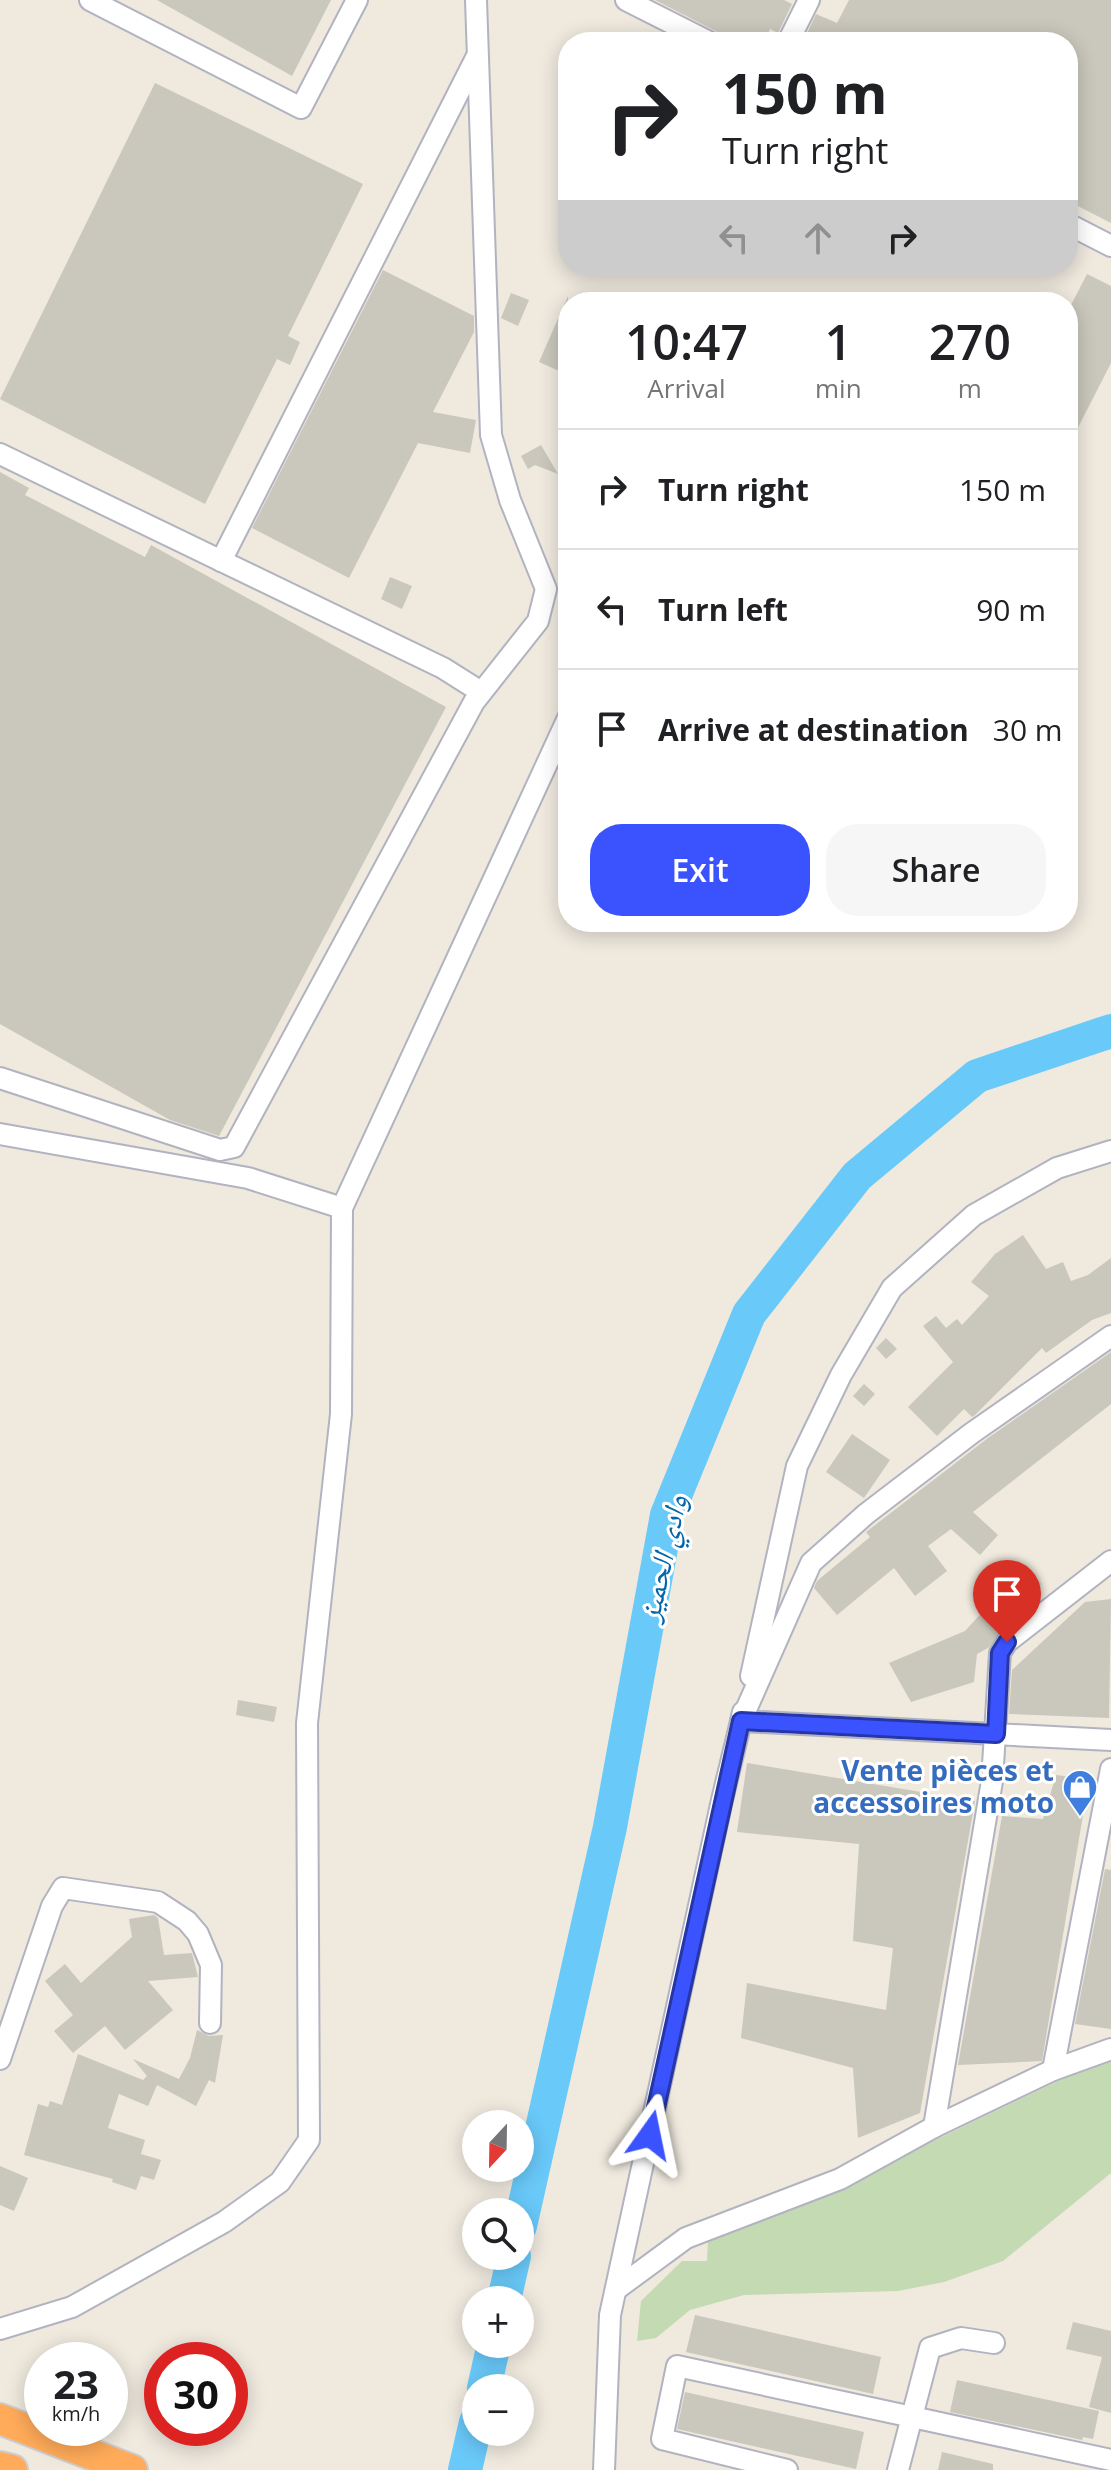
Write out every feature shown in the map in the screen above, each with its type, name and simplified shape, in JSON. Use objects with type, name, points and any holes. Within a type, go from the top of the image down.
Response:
[{"type":"highway","points":[[0,2419],[132,2470]]},
{"type":"highway","points":[[0,2441],[125,2470]]},
{"type":"highway","points":[[0,2467],[12,2470]]},
{"type":"street","points":[[90,0],[301,108],[357,0]]},
{"type":"street","points":[[0,1078],[220,1150],[234,1147],[481,692],[538,621],[546,589],[510,500],[491,435],[476,0]]},
{"type":"street","points":[[793,32],[809,0]]},
{"type":"street","points":[[638,3],[691,32]]},
{"type":"street","points":[[221,561],[478,54]]},
{"type":"street","points":[[1078,229],[1111,246]]},
{"type":"street","points":[[0,454],[443,668],[481,692]]},
{"type":"street","points":[[0,2329],[72,2307],[224,2222],[280,2182],[309,2140],[307,1723],[341,1414],[342,1208],[558,740]]},
{"type":"street","points":[[0,1134],[248,1178],[342,1208]]},
{"type":"street","points":[[604,2470],[610,2315],[797,1466],[841,1375],[892,1288],[974,1215],[1057,1168],[1111,1151]]},
{"type":"street","points":[[741,1721],[811,1563],[913,1478],[1111,1336]]},
{"type":"street","points":[[934,2127],[992,1781],[1000,1653],[1007,1642],[1111,1561]]},
{"type":"street","points":[[741,1721],[1111,1740]]},
{"type":"street","points":[[1053,2070],[1111,1769]]},
{"type":"street","points":[[0,2059],[52,1906],[63,1888],[158,1902],[172,1908],[187,1921],[198,1934],[211,1965],[210,2023]]},
{"type":"street","points":[[618,2288],[686,2238],[840,2179],[934,2127],[1053,2070],[1111,2049]]},
{"type":"street","points":[[898,2470],[930,2348],[961,2338],[994,2343]]},
{"type":"street","points":[[787,2470],[662,2439],[677,2366],[1111,2460]]},
{"type":"green space","points":[[1111,2058],[1111,2173],[1003,2261],[944,2282],[898,2291],[744,2295],[690,2310],[656,2338],[637,2341],[641,2301],[682,2261],[707,2261],[708,2240],[848,2182]]},
{"type":"building","points":[[157,0],[331,0],[292,76]]},
{"type":"building","points":[[655,0],[784,0],[792,4],[778,32],[770,29],[769,32],[717,32]]},
{"type":"building","points":[[849,0],[1111,0],[1111,223],[1078,206],[1078,32],[808,32],[816,14],[837,23]]},
{"type":"building","points":[[155,83],[363,184],[288,336],[300,342],[290,365],[277,359],[205,504],[0,399]]},
{"type":"building","points":[[383,270],[474,316],[474,332],[433,412],[476,420],[470,453],[418,443],[349,578],[252,528]]},
{"type":"building","points":[[1087,274],[1111,286],[1111,363],[1078,427],[1078,292]]},
{"type":"building","points":[[511,293],[529,300],[518,326],[501,318]]},
{"type":"building","points":[[558,319],[558,371],[539,362]]},
{"type":"building","points":[[541,445],[558,474],[535,465],[528,469],[521,456]]},
{"type":"building","points":[[0,472],[29,488],[25,495],[145,557],[151,545],[446,707],[219,1136],[170,1120],[0,1024]]},
{"type":"building","points":[[390,577],[412,586],[402,609],[381,599]]},
{"type":"building","points":[[1023,1235],[1046,1269],[1063,1262],[1071,1281],[1088,1275],[1111,1258],[1111,1313],[1092,1320],[1046,1353],[1042,1348],[975,1415],[972,1417],[964,1409],[937,1436],[908,1407],[953,1362],[923,1326],[936,1316],[946,1328],[957,1319],[962,1325],[989,1296],[971,1282],[995,1254]]},
{"type":"building","points":[[886,1338],[897,1349],[886,1359],[876,1348]]},
{"type":"building","points":[[1111,1352],[1111,1404],[973,1512],[998,1535],[980,1555],[951,1529],[928,1546],[947,1571],[915,1596],[894,1568],[837,1615],[814,1588],[817,1581],[870,1537],[866,1532],[988,1438]]},
{"type":"building","points":[[864,1384],[875,1394],[864,1406],[853,1396]]},
{"type":"building","points":[[852,1434],[890,1460],[864,1498],[826,1472]]},
{"type":"building","points":[[1025,1565],[1041,1584],[988,1648],[977,1654],[974,1682],[911,1702],[889,1663],[965,1631]]},
{"type":"building","points":[[1111,1599],[1109,1718],[1009,1714],[1012,1670],[1085,1602]]},
{"type":"building","points":[[238,1700],[277,1707],[274,1722],[236,1715]]},
{"type":"building","points":[[747,1763],[975,1801],[920,2113],[858,2138],[853,2068],[741,2038],[747,1983],[886,2010],[893,1948],[853,1941],[859,1844],[737,1832]]},
{"type":"building","points":[[1056,1775],[1089,1779],[1042,2061],[958,2065],[1002,1816],[1043,1819]]},
{"type":"building","points":[[1105,1869],[1111,1870],[1111,2029],[1075,2024]]},
{"type":"building","points":[[154,1915],[158,1918],[164,1955],[192,1953],[198,1977],[148,1981],[173,2010],[125,2050],[105,2026],[73,2053],[54,2031],[73,2015],[45,1981],[65,1964],[81,1983],[132,1937],[129,1919]]},
{"type":"building","points":[[197,2030],[209,2036],[223,2035],[215,2083],[209,2080],[196,2106],[157,2085],[148,2106],[119,2094],[108,2128],[145,2140],[141,2154],[161,2160],[154,2180],[141,2176],[136,2190],[112,2182],[113,2179],[24,2155],[38,2104],[48,2107],[50,2101],[62,2105],[78,2054],[143,2080],[147,2076],[133,2059],[179,2079],[190,2058]]},
{"type":"building","points":[[0,2166],[28,2178],[14,2211],[0,2205]]},
{"type":"building","points":[[695,2315],[881,2357],[873,2394],[686,2352]]},
{"type":"building","points":[[1073,2322],[1111,2331],[1111,2413],[1089,2407],[1102,2357],[1066,2349]]},
{"type":"building","points":[[957,2380],[1099,2411],[1093,2439],[1083,2437],[1082,2440],[950,2412]]},
{"type":"building","points":[[685,2392],[864,2432],[856,2469],[677,2429]]},
{"type":"building","points":[[942,2452],[993,2464],[993,2470],[938,2470]]},
{"type":"waterway","name":"وادي الحميز","points":[[526,2198],[610,1827],[667,1515],[749,1314],[857,1176],[977,1076],[1111,1031]]},
{"type":"waterway","name":"وادي الحميز","points":[[507,2286],[511,2270]]},
{"type":"waterway","name":"وادي الحميز","points":[[487,2374],[491,2358]]},
{"type":"waterway","name":"وادي الحميز","points":[[465,2470],[470,2446]]},
{"type":"place","name":"Vente pièces et accessoires moto","points":[[1080,1818]]},
{"type":"route","points":[[650,2135],[741,1721],[996,1734],[1000,1653],[1007,1642]]}]
